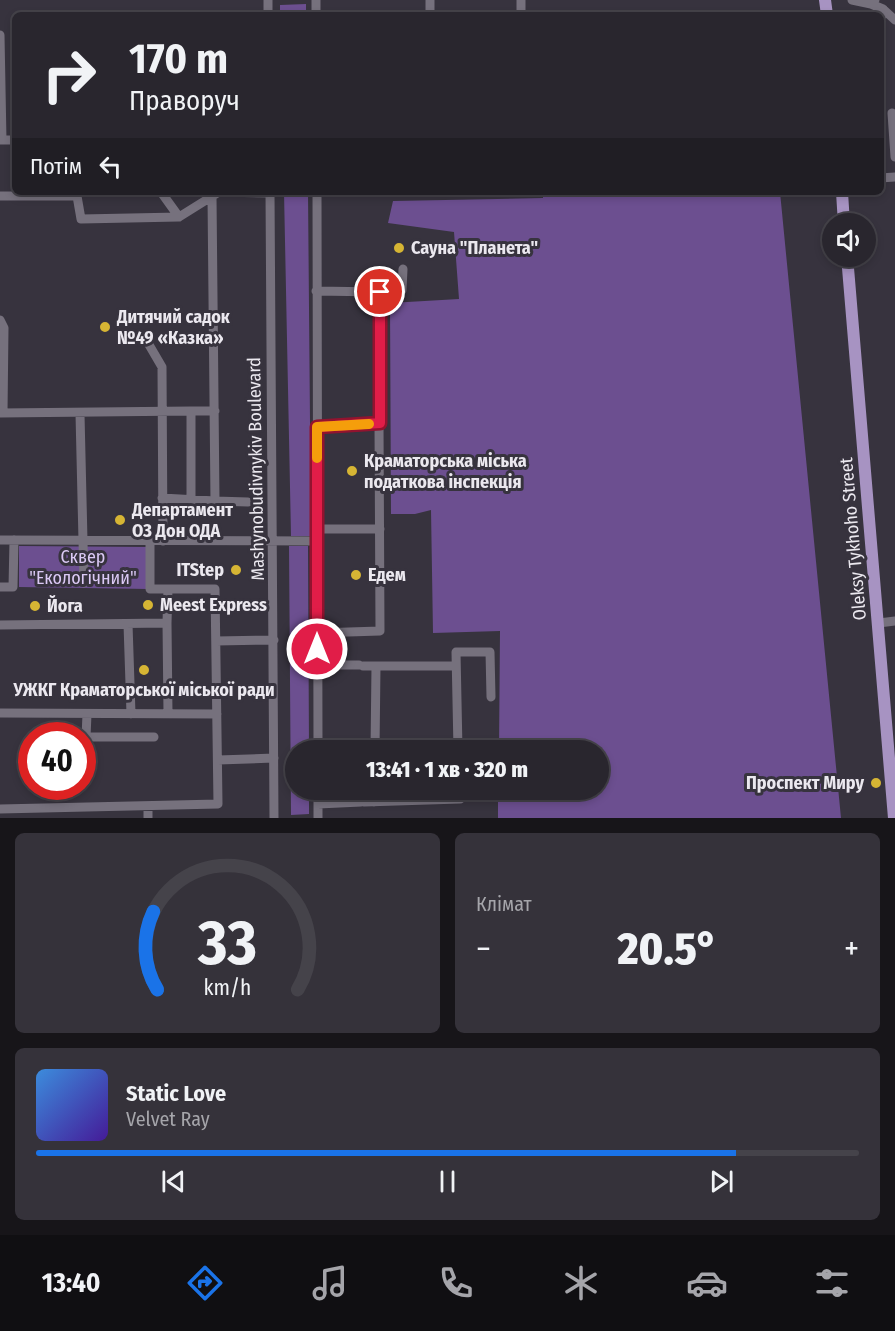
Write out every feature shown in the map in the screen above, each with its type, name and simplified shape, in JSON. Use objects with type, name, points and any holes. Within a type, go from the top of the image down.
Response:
[{"type":"main road","points":[[842,195],[843,213]]},
{"type":"main road","name":"Oleksy Tykhoho Street","points":[[848,267],[894,818]]},
{"type":"street","points":[[852,0],[873,2],[895,20]]},
{"type":"street","points":[[0,35],[1,140]]},
{"type":"street","points":[[892,113],[895,157]]},
{"type":"street","points":[[163,195],[179,217]]},
{"type":"street","name":"Mashynobudivnykiv Boulevard","points":[[270,195],[274,818]]},
{"type":"street","points":[[316,195],[318,740]]},
{"type":"street","points":[[0,196],[78,196],[81,219],[179,217],[212,196]]},
{"type":"street","points":[[212,196],[215,501]]},
{"type":"street","points":[[316,291],[402,290],[403,269]]},
{"type":"street","points":[[317,633],[380,631],[380,292]]},
{"type":"street","points":[[0,320],[4,328],[2,413],[214,411]]},
{"type":"street","points":[[148,343],[162,367],[163,541]]},
{"type":"street","points":[[191,411],[191,500]]},
{"type":"street","points":[[81,414],[84,583]]},
{"type":"street","points":[[317,427],[380,423]]},
{"type":"street","points":[[162,498],[248,502]]},
{"type":"street","points":[[317,529],[380,529]]},
{"type":"street","points":[[0,540],[317,541]]},
{"type":"street","points":[[0,587],[13,587],[14,540]]},
{"type":"street","points":[[0,809],[218,804],[215,589],[150,589],[150,541]]},
{"type":"street","points":[[168,589],[168,714]]},
{"type":"street","points":[[879,623],[895,621]]},
{"type":"street","points":[[0,625],[167,623]]},
{"type":"street","points":[[129,624],[131,714]]},
{"type":"street","points":[[216,642],[274,640]]},
{"type":"street","points":[[458,740],[456,652],[490,652],[491,697]]},
{"type":"street","points":[[317,664],[456,666]]},
{"type":"street","points":[[375,740],[376,666]]},
{"type":"street","points":[[0,714],[217,714]]},
{"type":"street","points":[[86,722],[87,714]]},
{"type":"street","points":[[96,737],[154,737]]},
{"type":"street","points":[[218,760],[274,758]]},
{"type":"street","points":[[318,800],[318,818]]},
{"type":"street","points":[[318,804],[429,800]]},
{"type":"street","points":[[148,806],[148,818]]},
{"type":"green space","points":[[306,4],[306,12],[280,12],[280,5]]},
{"type":"green space","points":[[284,195],[308,195],[311,536],[291,536]]},
{"type":"green space","points":[[543,195],[780,195],[841,818],[498,818],[498,800],[609,800],[609,740],[499,740],[500,631],[433,633],[431,510],[415,514],[391,514],[390,303],[459,299],[454,232],[388,223],[393,201],[543,198]]},
{"type":"green space","name":"Сквер \"Екологічний\"","points":[[19,546],[148,547],[148,589],[19,587]]},
{"type":"green space","points":[[289,546],[308,546],[309,740],[290,740]]},
{"type":"green space","points":[[291,800],[309,800],[309,814],[291,815]]},
{"type":"slow traffic","points":[[317,458],[317,427],[369,424]]},
{"type":"place","name":"Сауна \"Планета\"","points":[[399,248]]},
{"type":"place","name":"Дитячий садок №49 «Казка»","points":[[105,327]]},
{"type":"place","name":"Краматорська міська податкова інспекція","points":[[352,471]]},
{"type":"place","name":"Департамент ОЗ Дон ОДА","points":[[120,520]]},
{"type":"place","name":"ITStep","points":[[236,570]]},
{"type":"place","name":"Едем","points":[[356,575]]},
{"type":"place","name":"Meest Express","points":[[148,605]]},
{"type":"place","name":"Йога","points":[[35,606]]},
{"type":"place","name":"УЖКГ Краматорської міської ради","points":[[144,670]]},
{"type":"place","name":"Проспект Миру","points":[[876,783]]},
{"type":"route","points":[[317,649],[317,427],[380,423],[380,292]]}]
